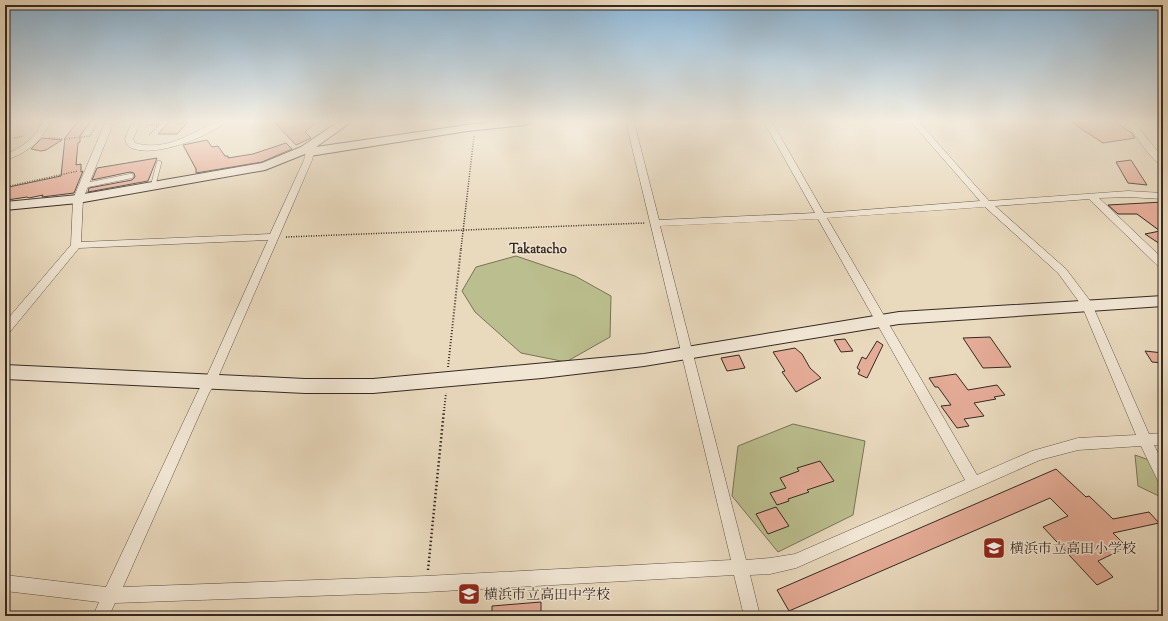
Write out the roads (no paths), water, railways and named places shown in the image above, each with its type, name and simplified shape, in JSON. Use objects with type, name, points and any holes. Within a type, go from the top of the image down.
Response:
[{"type":"street","points":[[5,158],[17,151]]},
{"type":"street","points":[[5,330],[76,245],[78,199],[96,151]]},
{"type":"street","points":[[5,206],[78,199],[265,166],[307,151],[308,160],[210,382],[204,391],[101,616]]},
{"type":"street","points":[[637,151],[752,616]]},
{"type":"street","points":[[784,151],[974,483]]},
{"type":"street","points":[[940,151],[987,204],[1062,272],[1087,306],[1145,440],[1163,477]]},
{"type":"street","points":[[1152,151],[1163,163]]},
{"type":"street","points":[[656,223],[820,216],[1128,194],[1163,196]]},
{"type":"street","points":[[1091,196],[1163,265]]},
{"type":"street","points":[[76,245],[274,237]]},
{"type":"street","points":[[5,372],[305,386],[350,386],[447,380],[542,371],[687,354],[899,318],[1163,301]]},
{"type":"street","points":[[5,583],[110,595],[426,584],[770,566],[796,560],[1037,455],[1078,444],[1163,439]]},
{"type":"lane","points":[[153,186],[160,163]]},
{"type":"lane","points":[[82,186],[131,176]]},
{"type":"place","name":"横浜市立高田小学校","points":[[994,548]]},
{"type":"place","name":"横浜市立高田中学校","points":[[469,594]]},
{"type":"district","name":"Takatacho","points":[[538,248]]}]
